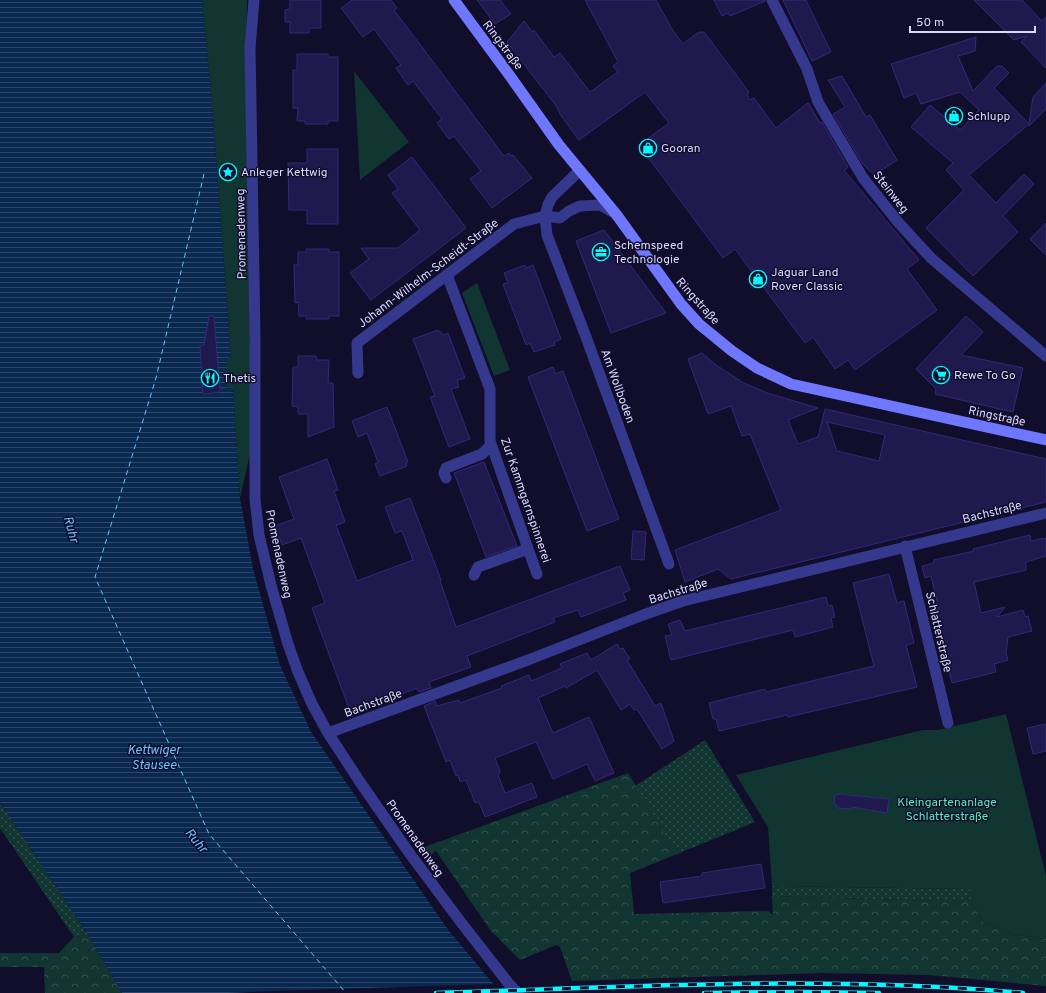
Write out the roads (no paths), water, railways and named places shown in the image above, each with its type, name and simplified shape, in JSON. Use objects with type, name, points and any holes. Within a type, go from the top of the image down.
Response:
[{"type":"main road","name":"Ringstraße","points":[[454,0],[555,140],[616,214],[681,304],[699,324],[732,351],[757,368],[791,384],[1046,440]]},
{"type":"street","name":"Promenadenweg","points":[[254,0],[250,48],[255,313],[255,458],[257,517],[266,567],[288,644],[300,678],[328,734],[360,782],[460,921],[509,984],[518,993]]},
{"type":"street","name":"Steinweg","points":[[772,0],[807,69],[818,102],[863,178],[898,222],[931,258],[1046,356]]},
{"type":"street","points":[[545,216],[552,197],[580,170]]},
{"type":"street","name":"Johann-Wilhelm-Scheidt-Straße","points":[[358,373],[357,344],[514,224],[545,216],[560,218],[569,211],[580,206],[600,205],[616,214]]},
{"type":"street","name":"Am Wollboden","points":[[545,216],[547,235],[669,564]]},
{"type":"street","name":"Zur Kammgarnspinnerei","points":[[447,275],[490,389],[491,445],[537,574]]},
{"type":"street","points":[[446,478],[444,473],[446,468],[482,454],[491,445]]},
{"type":"street","name":"Bachstraße","points":[[328,734],[682,601],[1046,513]]},
{"type":"street","name":"Schlatterstraße","points":[[905,546],[948,723]]},
{"type":"street","points":[[474,575],[478,567],[528,549]]},
{"type":"water","name":"Kettwiger Stausee","points":[[0,0],[202,0],[211,91],[231,357],[227,358],[227,388],[233,387],[240,498],[253,569],[280,665],[311,732],[449,931],[501,993],[122,993],[88,935],[0,802]]},
{"type":"railway","points":[[436,993],[730,984],[876,985],[1023,993]]},
{"type":"railway","points":[[704,993],[879,993]]},
{"type":"place","name":"Schlupp","points":[[954,116]]},
{"type":"place","name":"Gooran","points":[[648,148]]},
{"type":"place","name":"Anleger Kettwig","points":[[228,172]]},
{"type":"place","name":"Schemspeed Technologie","points":[[601,252]]},
{"type":"place","name":"Jaguar Land Rover Classic","points":[[758,279]]},
{"type":"place","name":"Rewe To Go","points":[[941,375]]},
{"type":"place","name":"Thetis","points":[[210,378]]},
{"type":"water label","name":"Ruhr","points":[[72,529]]},
{"type":"water label","name":"Ruhr","points":[[197,840]]},
{"type":"park label","name":"Kleingartenanlage Schlatterstraße","points":[[947,809]]}]
